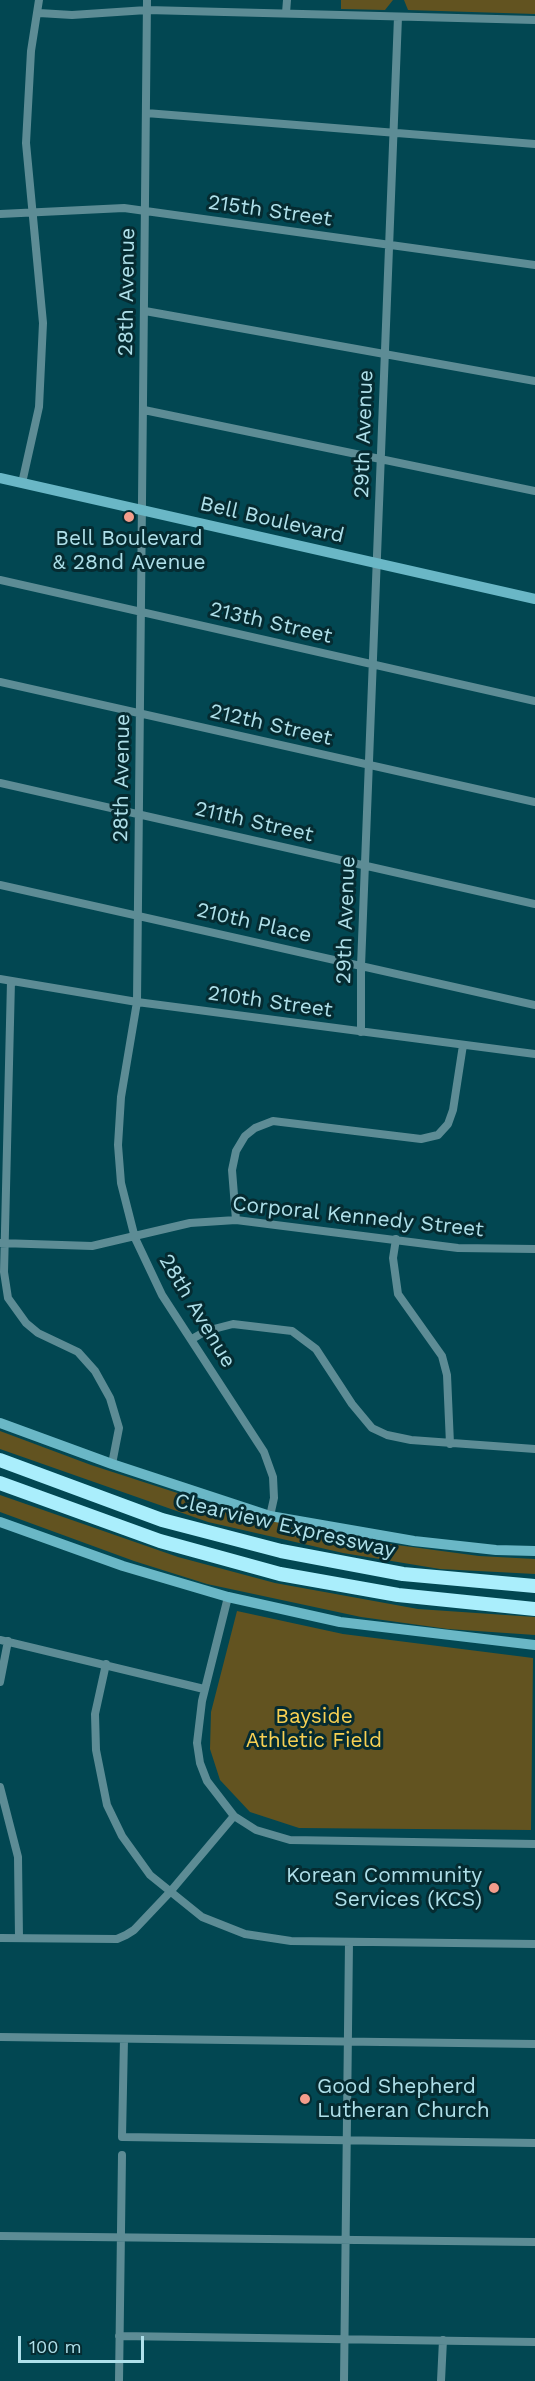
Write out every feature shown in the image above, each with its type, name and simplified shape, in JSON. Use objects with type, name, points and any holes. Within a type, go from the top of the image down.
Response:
[{"type":"highway","name":"Clearview Expressway","points":[[0,1460],[162,1520],[281,1551],[403,1574],[535,1586]]},
{"type":"highway","name":"Clearview Expressway","points":[[0,1483],[160,1541],[280,1574],[398,1595],[535,1609]]},
{"type":"street","points":[[22,483],[39,406],[43,323],[26,143],[31,51],[39,14],[39,0]]},
{"type":"street","name":"28th Avenue","points":[[147,0],[137,1002],[121,1097],[118,1145],[121,1183],[135,1238],[162,1295],[264,1452],[273,1477],[270,1516]]},
{"type":"street","points":[[286,14],[287,0]]},
{"type":"street","points":[[39,14],[72,15],[147,10],[535,20]]},
{"type":"street","name":"29th Avenue","points":[[361,1032],[361,966],[398,17]]},
{"type":"street","points":[[146,113],[535,144]]},
{"type":"street","name":"215th Street","points":[[0,214],[124,208],[535,266]]},
{"type":"street","points":[[145,311],[535,381]]},
{"type":"street","points":[[144,410],[535,491]]},
{"type":"street","name":"Bell Boulevard","points":[[0,478],[535,599]]},
{"type":"street","name":"213th Street","points":[[0,580],[535,701]]},
{"type":"street","name":"212th Street","points":[[0,682],[535,802]]},
{"type":"street","name":"211th Street","points":[[0,783],[535,904]]},
{"type":"street","name":"210th Place","points":[[0,885],[535,1005]]},
{"type":"street","name":"210th Street","points":[[0,980],[137,1002],[535,1054]]},
{"type":"street","points":[[11,981],[3,1243],[8,1298],[26,1323],[39,1333],[78,1352],[95,1371],[110,1398],[119,1428],[112,1464]]},
{"type":"street","points":[[236,1220],[232,1170],[236,1151],[245,1136],[255,1128],[273,1121],[421,1139],[438,1135],[448,1124],[453,1110],[463,1045]]},
{"type":"street","name":"Corporal Kennedy Street","points":[[3,1243],[92,1246],[135,1238],[190,1223],[236,1220],[458,1248],[535,1249]]},
{"type":"street","points":[[396,1239],[393,1258],[398,1294],[442,1356],[447,1375],[450,1444]]},
{"type":"street","points":[[192,1339],[221,1326],[233,1324],[292,1331],[316,1349],[352,1404],[372,1428],[403,1438],[450,1444],[535,1449]]},
{"type":"street","points":[[0,1423],[112,1464],[270,1516],[414,1541],[496,1550],[535,1551]]},
{"type":"street","points":[[0,1522],[123,1566],[228,1596],[340,1622],[535,1645]]},
{"type":"street","points":[[228,1596],[204,1689],[198,1723],[200,1763],[212,1790],[234,1816],[256,1830],[290,1840],[535,1844]]},
{"type":"street","points":[[0,1682],[4,1641],[204,1689]]},
{"type":"street","points":[[106,1664],[95,1724],[96,1750],[107,1805],[135,1856],[150,1875],[202,1917],[245,1934],[291,1941],[535,1944]]},
{"type":"street","points":[[0,1787],[18,1857],[19,1938]]},
{"type":"street","points":[[0,1938],[117,1939],[134,1930],[170,1892],[234,1816]]},
{"type":"street","points":[[344,2381],[349,1942]]},
{"type":"street","points":[[0,2037],[535,2044]]},
{"type":"street","points":[[124,2039],[122,2137],[535,2143]]},
{"type":"street","points":[[119,2381],[122,2155]]},
{"type":"street","points":[[0,2236],[535,2242]]},
{"type":"street","points":[[119,2337],[535,2342]]},
{"type":"street","points":[[441,2381],[443,2340]]},
{"type":"green space","points":[[341,0],[393,0],[385,10],[341,9]]},
{"type":"green space","points":[[404,0],[535,0],[535,14],[408,10]]},
{"type":"green space","points":[[0,1431],[91,1465],[233,1511],[325,1533],[397,1545],[479,1556],[535,1559],[535,1574],[440,1569],[343,1553],[208,1522],[0,1449]]},
{"type":"green space","points":[[0,1495],[178,1557],[275,1583],[418,1609],[535,1617],[535,1635],[448,1629],[361,1617],[207,1584],[134,1561],[0,1512]]},
{"type":"green space","name":"Bayside Athletic Field","points":[[237,1611],[343,1634],[533,1658],[531,1830],[299,1828],[250,1812],[220,1780],[210,1749],[211,1712]]},
{"type":"place","name":"Bell Boulevard & 28nd Avenue","points":[[129,517]]},
{"type":"place","name":"Korean Community Services (KCS)","points":[[494,1888]]},
{"type":"place","name":"Good Shepherd Lutheran Church","points":[[305,2099]]}]
